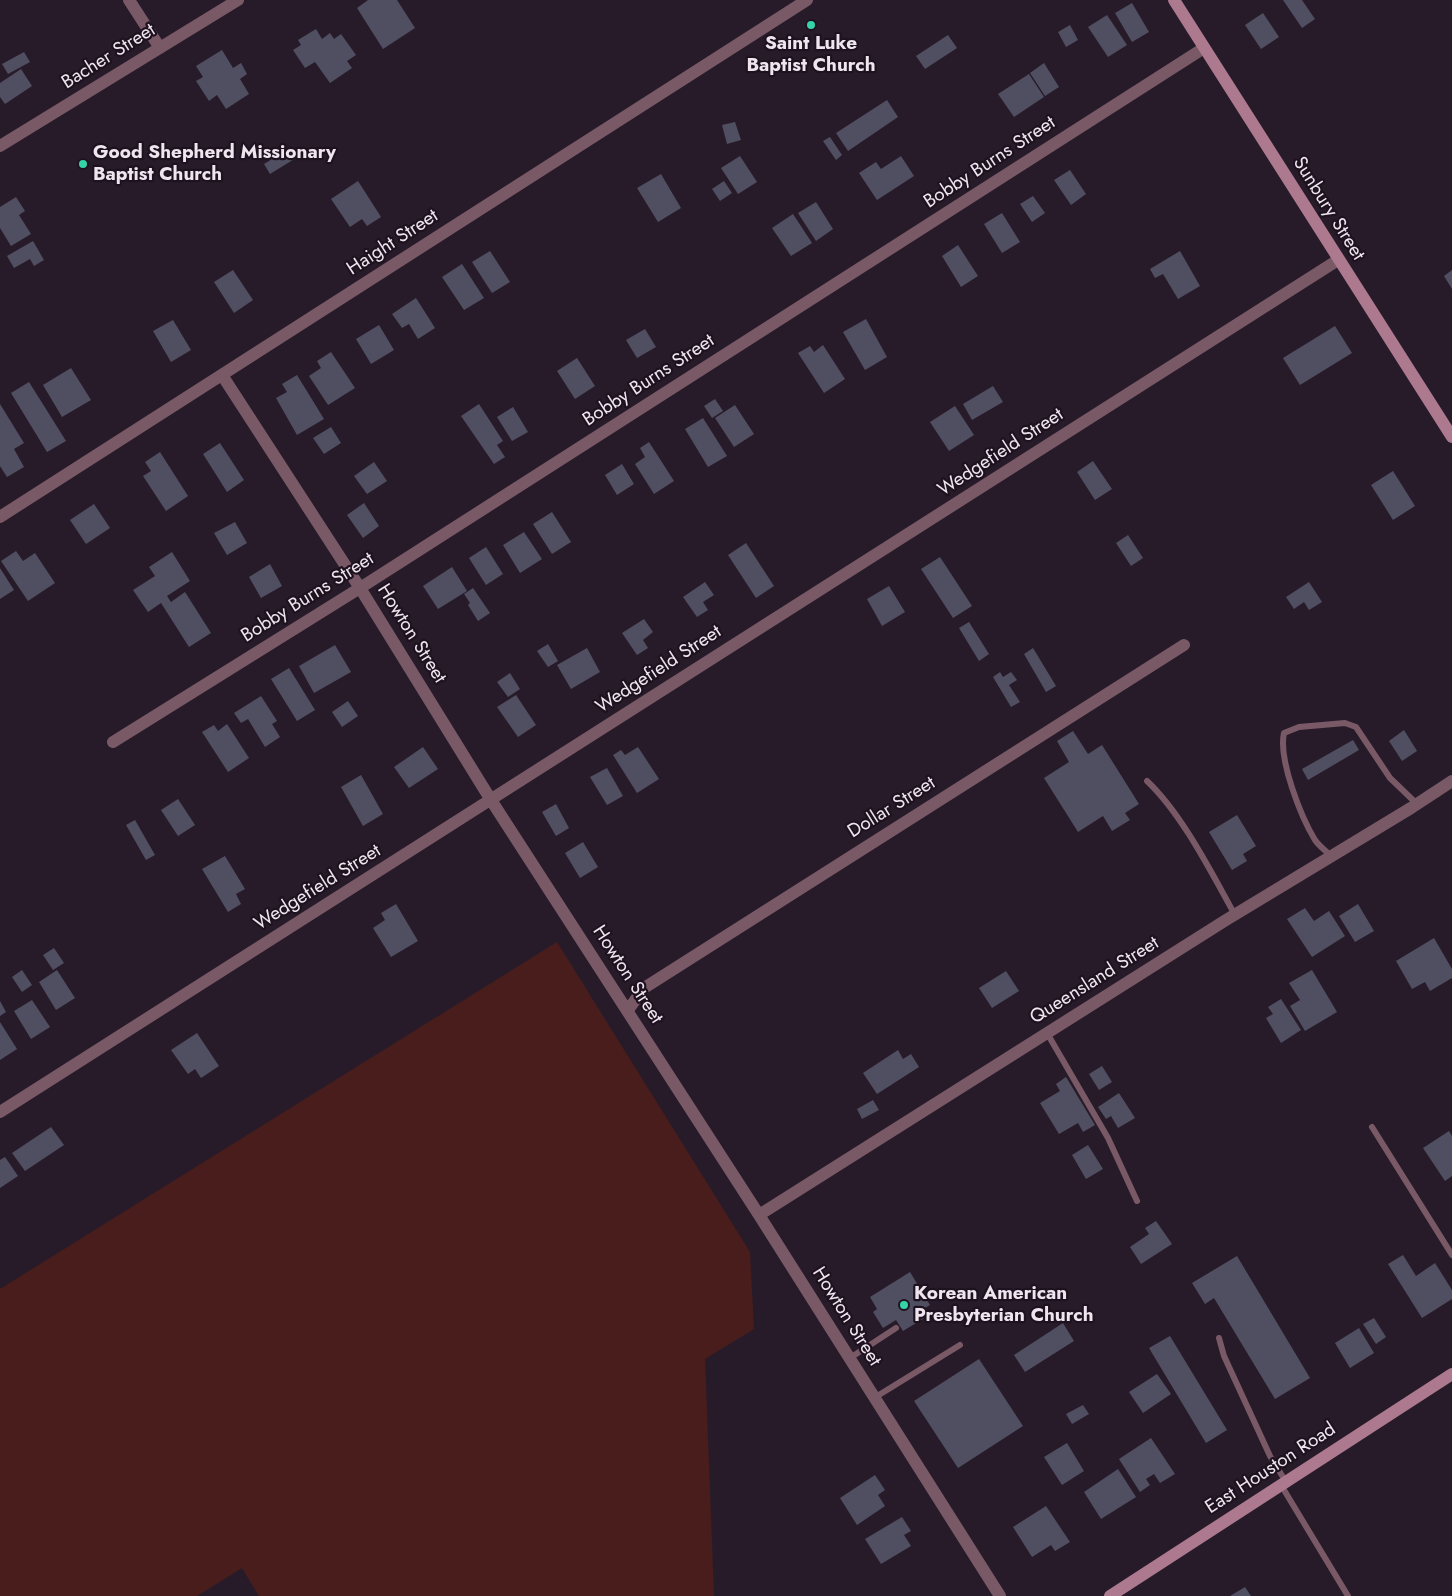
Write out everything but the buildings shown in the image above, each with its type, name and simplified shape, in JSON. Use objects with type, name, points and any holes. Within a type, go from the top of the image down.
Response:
[{"type":"street","points":[[129,0],[160,48]]},
{"type":"street","name":"Bacher Street","points":[[0,146],[238,0]]},
{"type":"street","name":"Haight Street","points":[[0,517],[807,0]]},
{"type":"street","name":"Sunbury Street","points":[[1174,0],[1452,437]]},
{"type":"street","name":"Bobby Burns Street","points":[[113,742],[360,588],[1204,48]]},
{"type":"street","name":"Wedgefield Street","points":[[0,1112],[1338,260]]},
{"type":"street","name":"Howton Street","points":[[222,375],[360,588],[491,800],[628,1010],[1000,1596]]},
{"type":"street","name":"Dollar Street","points":[[628,1010],[644,988],[1184,645]]},
{"type":"street","name":"Queensland Street","points":[[759,1215],[1235,915],[1452,781]]},
{"type":"street","name":"East Houston Road","points":[[1110,1596],[1452,1374]]},
{"type":"lane","points":[[1331,856],[1315,841],[1295,798],[1284,757],[1282,743],[1284,733],[1299,728],[1344,723],[1356,727],[1390,778],[1417,804]]},
{"type":"lane","points":[[1147,780],[1157,790],[1184,828],[1235,915]]},
{"type":"lane","points":[[1047,1033],[1108,1138],[1136,1201]]},
{"type":"lane","points":[[1372,1127],[1452,1255]]},
{"type":"lane","points":[[850,1358],[896,1328]]},
{"type":"lane","points":[[1219,1338],[1224,1356],[1283,1484],[1348,1596]]},
{"type":"lane","points":[[874,1398],[960,1345]]},
{"type":"shaded area","points":[[557,942],[750,1252],[754,1329],[705,1359],[714,1596],[259,1596],[242,1568],[197,1596],[0,1596],[0,1289]]},
{"type":"place","name":"Saint Luke Baptist Church","points":[[811,25]]},
{"type":"place","name":"Good Shepherd Missionary Baptist Church","points":[[83,164]]},
{"type":"place","name":"Korean American Presbyterian Church","points":[[904,1305]]}]
